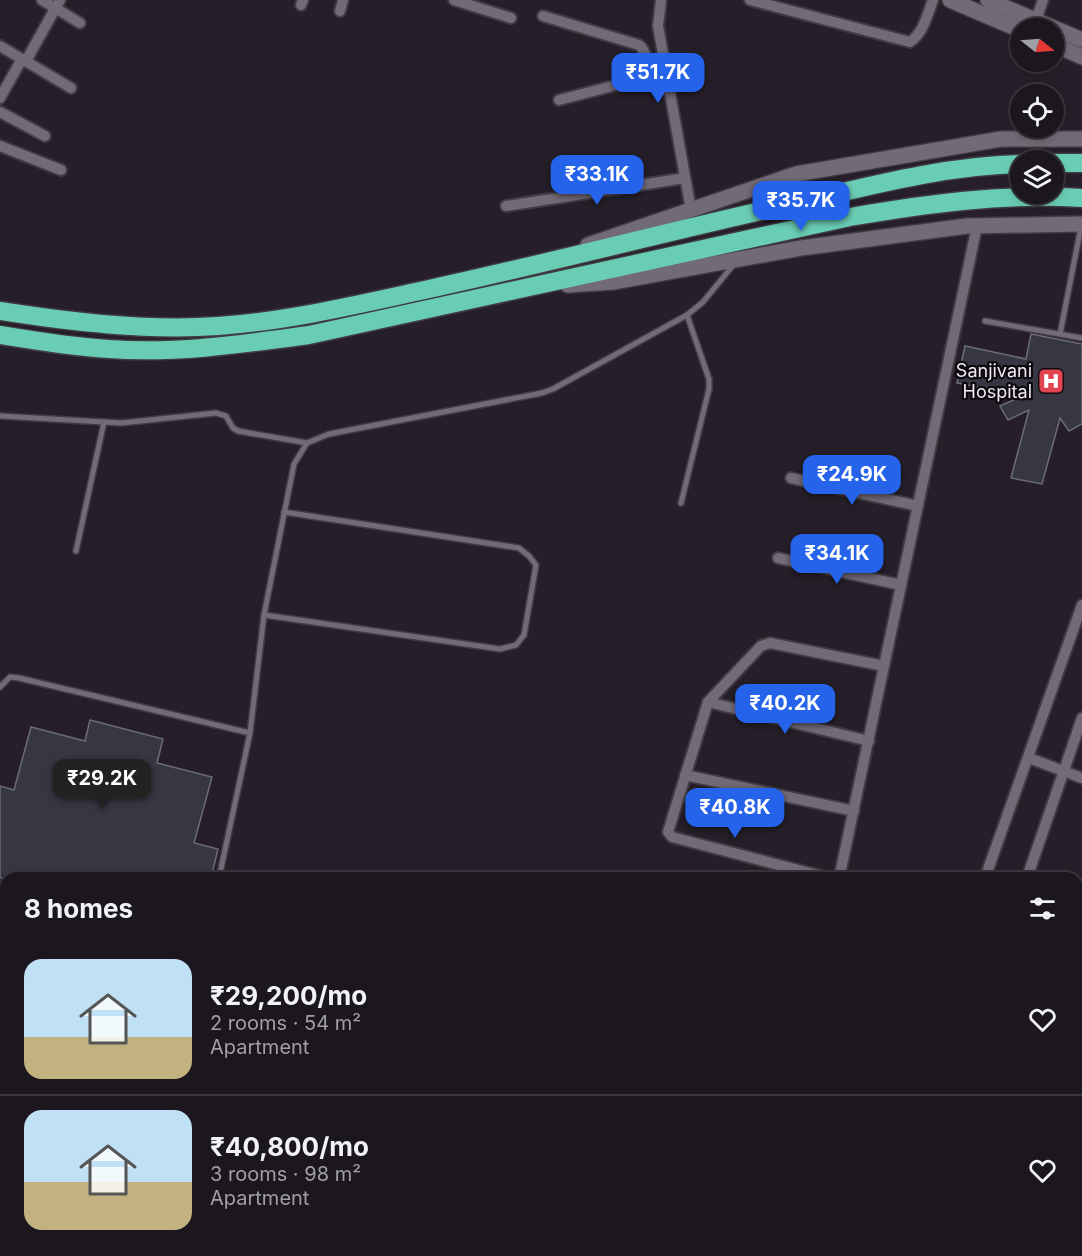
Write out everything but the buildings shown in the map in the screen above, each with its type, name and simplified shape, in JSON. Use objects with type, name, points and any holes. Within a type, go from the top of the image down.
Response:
[{"type":"highway","points":[[1064,163],[1082,163]]},
{"type":"highway","points":[[0,311],[94,323],[183,327],[219,326],[276,318],[369,302],[514,270],[725,219],[931,173],[970,166],[1010,164]]},
{"type":"highway","points":[[0,335],[110,350],[166,350],[238,345],[309,335],[894,209],[1040,196],[1082,198]]},
{"type":"street","points":[[42,0],[58,4],[80,23]]},
{"type":"street","points":[[454,0],[511,18]]},
{"type":"street","points":[[661,0],[658,26],[691,210]]},
{"type":"street","points":[[750,0],[910,42],[917,37],[922,28],[933,0]]},
{"type":"street","points":[[950,0],[1010,26]]},
{"type":"street","points":[[988,0],[1031,18]]},
{"type":"street","points":[[1037,18],[1043,0]]},
{"type":"street","points":[[0,98],[58,4]]},
{"type":"street","points":[[543,16],[639,45],[643,48],[645,55],[644,78]]},
{"type":"street","points":[[1064,32],[1082,40]]},
{"type":"street","points":[[0,46],[71,88]]},
{"type":"street","points":[[1064,49],[1082,57]]},
{"type":"street","points":[[559,100],[666,72]]},
{"type":"street","points":[[0,112],[45,136]]},
{"type":"street","points":[[514,270],[796,174],[1001,139],[1082,139]]},
{"type":"street","points":[[0,146],[62,170]]},
{"type":"street","points":[[506,206],[685,178]]},
{"type":"street","points":[[522,288],[613,282],[801,248],[977,226],[1082,224]]},
{"type":"street","points":[[840,872],[977,226]]},
{"type":"street","points":[[791,478],[918,506]]},
{"type":"street","points":[[778,558],[901,585]]},
{"type":"street","points":[[987,872],[1082,605]]},
{"type":"street","points":[[806,872],[669,836],[668,832],[708,702],[765,644],[770,643],[884,666]]},
{"type":"street","points":[[708,702],[868,741]]},
{"type":"street","points":[[1029,872],[1082,718]]},
{"type":"street","points":[[1029,758],[1082,778]]},
{"type":"street","points":[[686,775],[854,811]]},
{"type":"lane","points":[[1060,334],[1082,224]]},
{"type":"lane","points":[[0,416],[132,422],[216,413],[226,416],[233,428],[238,431],[307,443],[329,434],[542,393],[687,315],[703,302],[738,260]]},
{"type":"lane","points":[[681,503],[709,389],[709,379],[687,315]]},
{"type":"lane","points":[[985,321],[1082,338]]},
{"type":"lane","points":[[75,551],[104,422]]},
{"type":"lane","points":[[220,872],[250,733],[264,615],[284,512],[294,464],[307,443]]},
{"type":"lane","points":[[264,615],[500,649],[516,645],[524,635],[536,565],[519,548],[284,512]]},
{"type":"lane","points":[[0,687],[10,677],[20,678],[250,733]]},
{"type":"place","name":"Sanjivani Hospital","points":[[1051,381]]}]
